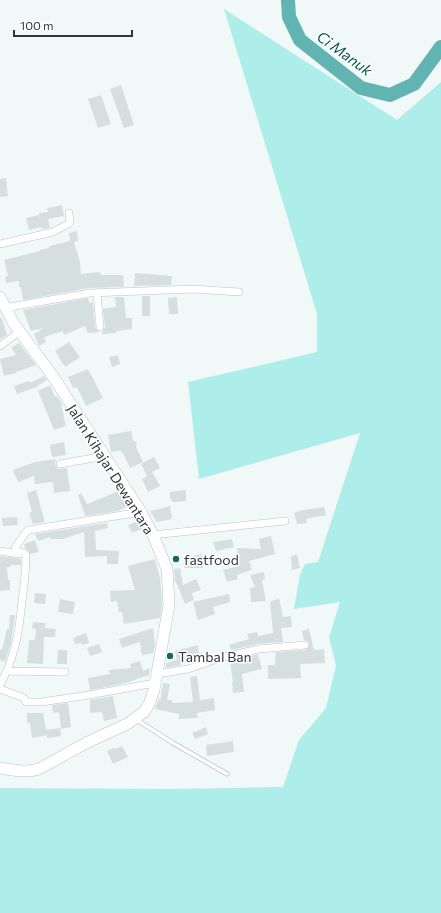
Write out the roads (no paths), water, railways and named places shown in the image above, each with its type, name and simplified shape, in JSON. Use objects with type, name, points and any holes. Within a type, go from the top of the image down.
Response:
[{"type":"main road","name":"Jalan Kihajar Dewantara","points":[[0,297],[4,308],[19,332],[52,375],[141,512],[153,535],[167,569],[169,605],[154,690],[149,704],[144,712],[120,728],[86,743],[39,770],[24,772],[0,768]]},
{"type":"street","points":[[0,244],[53,232],[70,222],[69,213]]},
{"type":"street","points":[[4,308],[82,294],[193,289],[239,292]]},
{"type":"street","points":[[97,293],[100,327]]},
{"type":"street","points":[[0,346],[19,332]]},
{"type":"street","points":[[60,464],[105,456]]},
{"type":"street","points":[[0,685],[7,672],[18,639],[26,560],[25,554],[16,551],[16,548],[27,530],[141,512]]},
{"type":"street","points":[[153,535],[285,521]]},
{"type":"street","points":[[0,551],[21,555],[26,560]]},
{"type":"street","points":[[0,689],[24,698],[26,702],[82,696],[156,678],[220,658],[258,649],[305,645]]},
{"type":"street","points":[[7,672],[65,672]]},
{"type":"lane","points":[[135,719],[226,774]]},
{"type":"waterway","name":"Ci Manuk","points":[[288,0],[289,17],[300,40],[361,88],[390,95],[414,84],[441,47]]},
{"type":"place","name":"fastfood","points":[[176,559]]},
{"type":"place","name":"Tambal Ban","points":[[170,656]]}]
